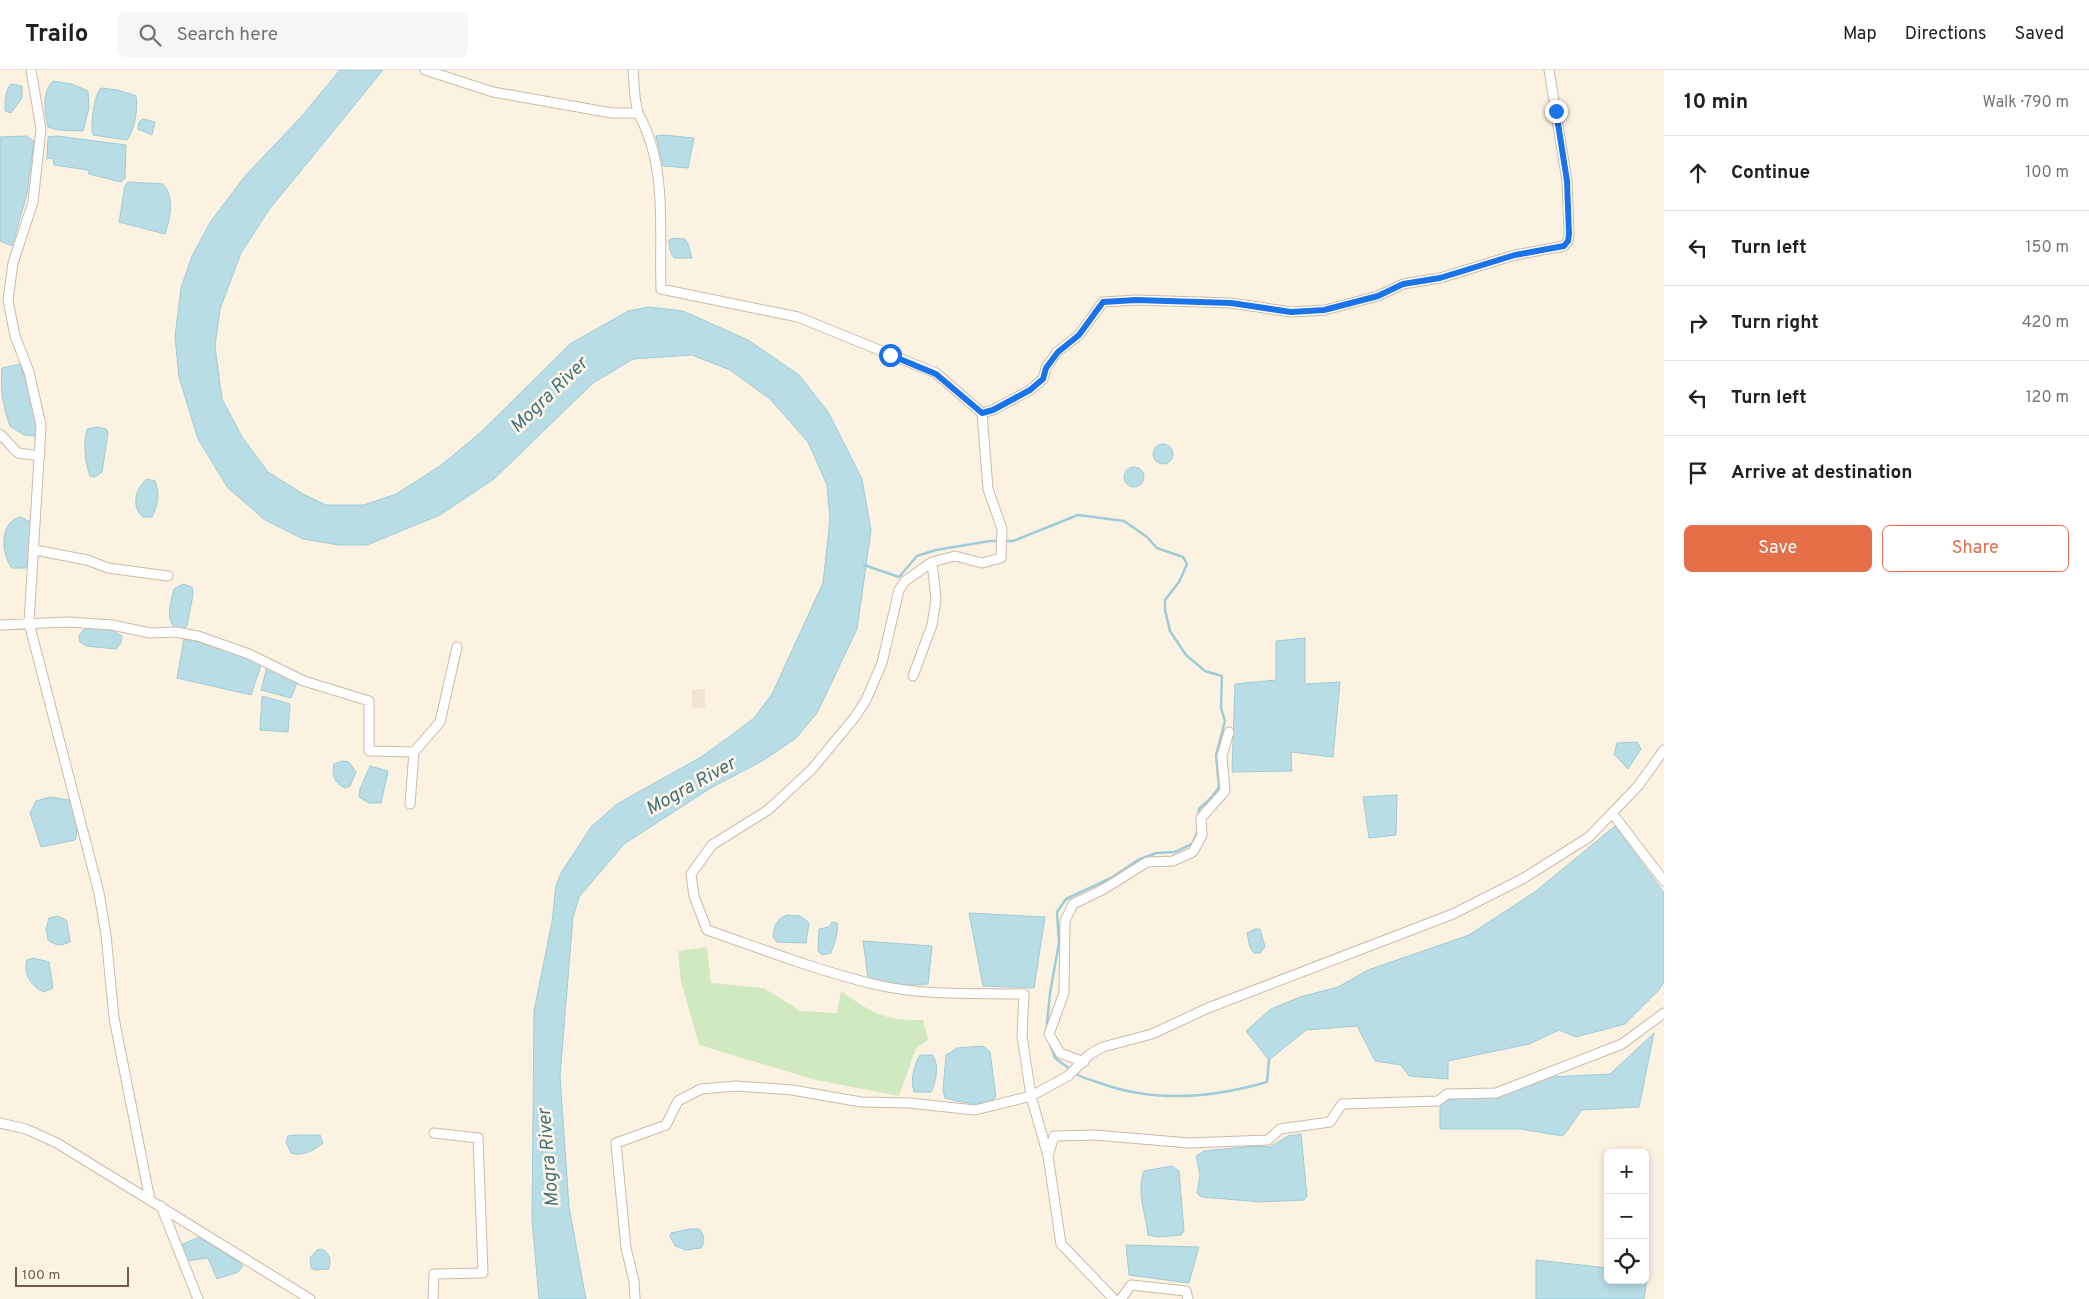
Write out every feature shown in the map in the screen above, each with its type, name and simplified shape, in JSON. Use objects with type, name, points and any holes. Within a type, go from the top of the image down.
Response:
[{"type":"street","points":[[31,70],[41,129],[33,202],[13,262],[8,300],[15,336],[29,372],[41,424],[35,550],[29,622],[99,893],[106,935],[114,1018],[150,1200]]},
{"type":"street","points":[[425,70],[493,92],[612,113],[638,113]]},
{"type":"street","points":[[634,70],[635,97],[638,113],[646,127],[659,174],[661,288],[798,317],[936,374],[982,413],[988,489],[1002,530],[1001,558],[982,563],[955,556],[932,562],[905,580],[899,590],[882,663],[866,700],[855,717],[812,769],[768,810],[712,845],[691,874],[694,896],[707,930],[798,963],[873,984],[950,993],[1024,994],[1022,1036],[1031,1096],[1048,1156],[1061,1244],[1114,1299]]},
{"type":"street","points":[[982,413],[993,410],[1030,390],[1043,379],[1046,368],[1058,352],[1079,335],[1103,302],[1136,300],[1231,303],[1291,312],[1324,310],[1378,296],[1403,284],[1440,278],[1515,255],[1564,246],[1568,241],[1569,234],[1567,181],[1549,70]]},
{"type":"street","points":[[0,434],[18,453],[40,456]]},
{"type":"street","points":[[35,550],[87,560],[108,568],[168,576]]},
{"type":"street","points":[[913,676],[932,625],[936,599],[932,562]]},
{"type":"street","points":[[0,625],[29,622],[112,624],[150,633],[175,632],[198,636],[226,644],[304,681],[369,702],[369,751],[414,752]]},
{"type":"street","points":[[410,804],[414,752],[440,722],[456,647]]},
{"type":"street","points":[[1084,1062],[1060,1053],[1049,1034],[1064,993],[1065,921],[1073,904],[1104,889],[1147,862],[1173,861],[1193,852],[1202,835],[1201,818],[1225,791],[1222,756],[1228,732]]},
{"type":"street","points":[[635,1299],[634,1280],[626,1248],[616,1143],[666,1125],[678,1101],[701,1089],[736,1086],[792,1090],[861,1102],[909,1103],[975,1110],[1031,1096],[1068,1076],[1090,1054],[1103,1047],[1152,1034],[1208,1008],[1297,976],[1453,914],[1532,873],[1589,837],[1638,786],[1664,750]]},
{"type":"street","points":[[1612,813],[1664,881]]},
{"type":"street","points":[[1048,1156],[1054,1136],[1095,1135],[1189,1143],[1268,1140],[1280,1129],[1330,1122],[1342,1104],[1438,1101],[1447,1094],[1496,1093],[1622,1044],[1664,1013]]},
{"type":"street","points":[[0,1123],[26,1129],[43,1136],[310,1299]]},
{"type":"street","points":[[433,1299],[434,1274],[482,1273],[478,1138],[434,1133]]},
{"type":"street","points":[[160,1206],[198,1299]]},
{"type":"street","points":[[1121,1299],[1131,1285],[1186,1291],[1188,1299]]},
{"type":"shaded area","points":[[692,689],[705,689],[705,708],[692,708]]},
{"type":"green space","points":[[707,947],[711,983],[764,988],[800,1011],[837,1013],[841,991],[861,1005],[879,1014],[898,1019],[923,1020],[928,1040],[916,1048],[899,1096],[816,1080],[699,1045],[681,981],[678,951]]},
{"type":"water","name":"Mogra River","points":[[340,70],[383,70],[268,211],[241,253],[220,309],[215,346],[222,399],[242,437],[268,472],[303,494],[326,505],[364,505],[396,494],[440,466],[480,433],[570,344],[628,311],[649,307],[683,311],[748,340],[799,375],[828,412],[862,479],[871,530],[857,629],[817,713],[796,738],[764,760],[709,789],[624,844],[579,897],[573,917],[560,1076],[569,1207],[586,1299],[539,1299],[532,1219],[534,1011],[552,922],[556,886],[561,873],[591,827],[617,804],[701,757],[733,734],[754,718],[772,694],[823,583],[830,519],[827,485],[808,442],[770,399],[730,370],[692,355],[633,359],[593,383],[494,479],[440,515],[367,545],[339,545],[303,539],[265,520],[228,488],[198,439],[179,377],[175,337],[181,288],[192,256],[211,221],[246,175],[301,117]]},
{"type":"water","points":[[53,81],[72,84],[88,91],[89,108],[83,131],[58,130],[48,127],[45,97]]},
{"type":"water","points":[[11,84],[22,86],[22,98],[11,113],[5,111],[5,100],[6,93]]},
{"type":"water","points":[[101,88],[118,90],[136,96],[135,119],[127,140],[93,135],[93,110],[96,97]]},
{"type":"water","points":[[143,119],[155,122],[152,135],[138,129],[139,122]]},
{"type":"water","points":[[26,136],[34,141],[27,194],[12,246],[0,241],[0,137]]},
{"type":"water","points":[[57,136],[126,145],[125,178],[121,182],[89,174],[88,170],[54,165],[53,158],[47,159],[48,137]]},
{"type":"water","points":[[656,136],[694,138],[688,168],[663,166]]},
{"type":"water","points":[[128,182],[163,184],[167,189],[170,208],[165,234],[119,222],[125,186]]},
{"type":"water","points":[[674,238],[685,239],[692,258],[674,258],[670,250],[669,240]]},
{"type":"water","points":[[20,364],[39,422],[36,436],[24,435],[10,426],[4,405],[1,383],[2,368]]},
{"type":"water","points":[[98,427],[106,429],[108,433],[102,472],[95,477],[90,476],[88,471],[85,441],[87,429]]},
{"type":"water","points":[[1159,444],[1167,444],[1173,450],[1173,458],[1167,464],[1159,464],[1153,458],[1153,450]]},
{"type":"water","points":[[1134,467],[1141,470],[1144,477],[1141,484],[1134,487],[1127,484],[1124,477],[1127,470]]},
{"type":"water","points":[[147,479],[155,481],[158,495],[152,517],[143,517],[139,513],[136,503],[137,492]]},
{"type":"water","points":[[21,517],[30,522],[32,544],[26,568],[12,568],[5,554],[4,538],[9,524],[14,519]]},
{"type":"water","points":[[183,584],[192,587],[193,595],[187,626],[180,631],[171,623],[170,606],[174,589]]},
{"type":"water","points":[[93,627],[111,630],[122,636],[121,643],[116,649],[86,646],[80,642],[79,636],[83,630]]},
{"type":"water","points":[[1305,638],[1305,684],[1340,682],[1333,757],[1291,752],[1292,771],[1232,772],[1235,684],[1276,680],[1276,641]]},
{"type":"water","points":[[184,639],[224,648],[261,665],[251,695],[177,678]]},
{"type":"water","points":[[267,667],[284,673],[297,683],[291,698],[261,690]]},
{"type":"water","points":[[262,696],[290,704],[288,732],[260,730]]},
{"type":"water","points":[[1637,742],[1641,749],[1628,769],[1614,754],[1617,743]]},
{"type":"water","points":[[342,761],[349,762],[356,772],[350,786],[345,788],[336,781],[333,772],[334,764]]},
{"type":"water","points":[[370,766],[388,771],[381,803],[369,803],[359,797],[360,789]]},
{"type":"water","points":[[1397,795],[1396,835],[1369,838],[1363,797]]},
{"type":"water","points":[[50,797],[69,800],[76,820],[77,830],[75,840],[41,847],[30,813],[36,801]]},
{"type":"water","points":[[1615,826],[1664,893],[1664,982],[1658,991],[1625,1024],[1576,1037],[1559,1030],[1529,1044],[1448,1061],[1448,1079],[1409,1076],[1401,1065],[1375,1061],[1357,1026],[1306,1030],[1269,1060],[1246,1031],[1271,1009],[1300,997],[1338,987],[1368,970],[1469,935],[1536,891]]},
{"type":"water","points":[[969,913],[1045,917],[1034,988],[983,986]]},
{"type":"water","points":[[787,915],[800,916],[809,923],[806,943],[777,942],[773,937],[776,923]]},
{"type":"water","points":[[58,916],[67,921],[70,942],[61,945],[48,940],[46,929],[49,918]]},
{"type":"water","points":[[832,922],[837,923],[835,942],[831,953],[822,955],[818,951],[819,929],[829,927]]},
{"type":"water","points":[[1260,929],[1265,947],[1260,953],[1254,953],[1250,947],[1247,933]]},
{"type":"water","points":[[863,941],[932,946],[928,984],[888,986],[868,977]]},
{"type":"water","points":[[33,958],[49,962],[53,988],[44,992],[35,987],[29,979],[26,965],[27,960]]},
{"type":"water","points":[[1654,1033],[1639,1107],[1582,1110],[1563,1136],[1520,1129],[1440,1129],[1440,1104],[1450,1099],[1509,1093],[1550,1077],[1610,1074]]},
{"type":"water","points":[[983,1046],[990,1052],[996,1097],[978,1103],[945,1098],[943,1090],[946,1055],[957,1048]]},
{"type":"water","points":[[920,1055],[932,1055],[936,1063],[936,1078],[931,1092],[914,1092],[912,1083],[913,1073]]},
{"type":"water","points":[[1301,1134],[1307,1196],[1304,1200],[1262,1202],[1201,1197],[1197,1193],[1200,1175],[1196,1156],[1204,1151],[1256,1146],[1270,1147],[1288,1136]]},
{"type":"water","points":[[320,1135],[323,1143],[308,1152],[300,1154],[291,1153],[286,1142],[288,1136]]},
{"type":"water","points":[[1172,1166],[1179,1171],[1184,1231],[1181,1235],[1157,1237],[1148,1235],[1141,1195],[1144,1171]]},
{"type":"water","points":[[699,1229],[701,1232],[704,1238],[701,1248],[686,1250],[675,1246],[670,1236],[671,1233]]},
{"type":"water","points":[[199,1237],[243,1266],[238,1272],[217,1279],[208,1258],[186,1261],[181,1245]]},
{"type":"water","points":[[1126,1245],[1199,1247],[1189,1283],[1129,1275]]},
{"type":"water","points":[[322,1249],[330,1258],[329,1269],[315,1270],[311,1268],[310,1258],[317,1250]]},
{"type":"water","points":[[1536,1260],[1604,1268],[1604,1284],[1646,1284],[1644,1299],[1536,1299]]},
{"type":"waterway","points":[[864,565],[899,577],[917,556],[936,550],[990,541],[1013,541],[1078,515],[1124,521],[1147,537],[1157,548],[1183,557],[1187,564],[1179,582],[1165,600],[1165,610],[1170,631],[1186,655],[1205,671],[1222,676],[1221,708],[1225,721],[1216,755],[1219,787],[1212,797],[1199,809],[1198,816]]},
{"type":"waterway","points":[[1046,1034],[1050,993],[1059,943],[1057,912],[1066,899],[1111,878],[1138,860],[1156,853],[1175,852],[1192,844],[1198,831]]},
{"type":"waterway","points":[[1049,1041],[1055,1058],[1070,1069]]},
{"type":"waterway","points":[[1075,1073],[1087,1079],[1141,1094],[1162,1096],[1204,1095],[1267,1082],[1269,1060]]},
{"type":"route","points":[[890,355],[936,374],[982,413],[993,410],[1030,390],[1043,379],[1046,368],[1058,352],[1079,335],[1090,323],[1103,302],[1136,300],[1231,303],[1257,305],[1302,313],[1324,310],[1378,296],[1392,291],[1403,284],[1440,278],[1515,255],[1564,246],[1568,241],[1569,234],[1567,181],[1556,111]]}]
